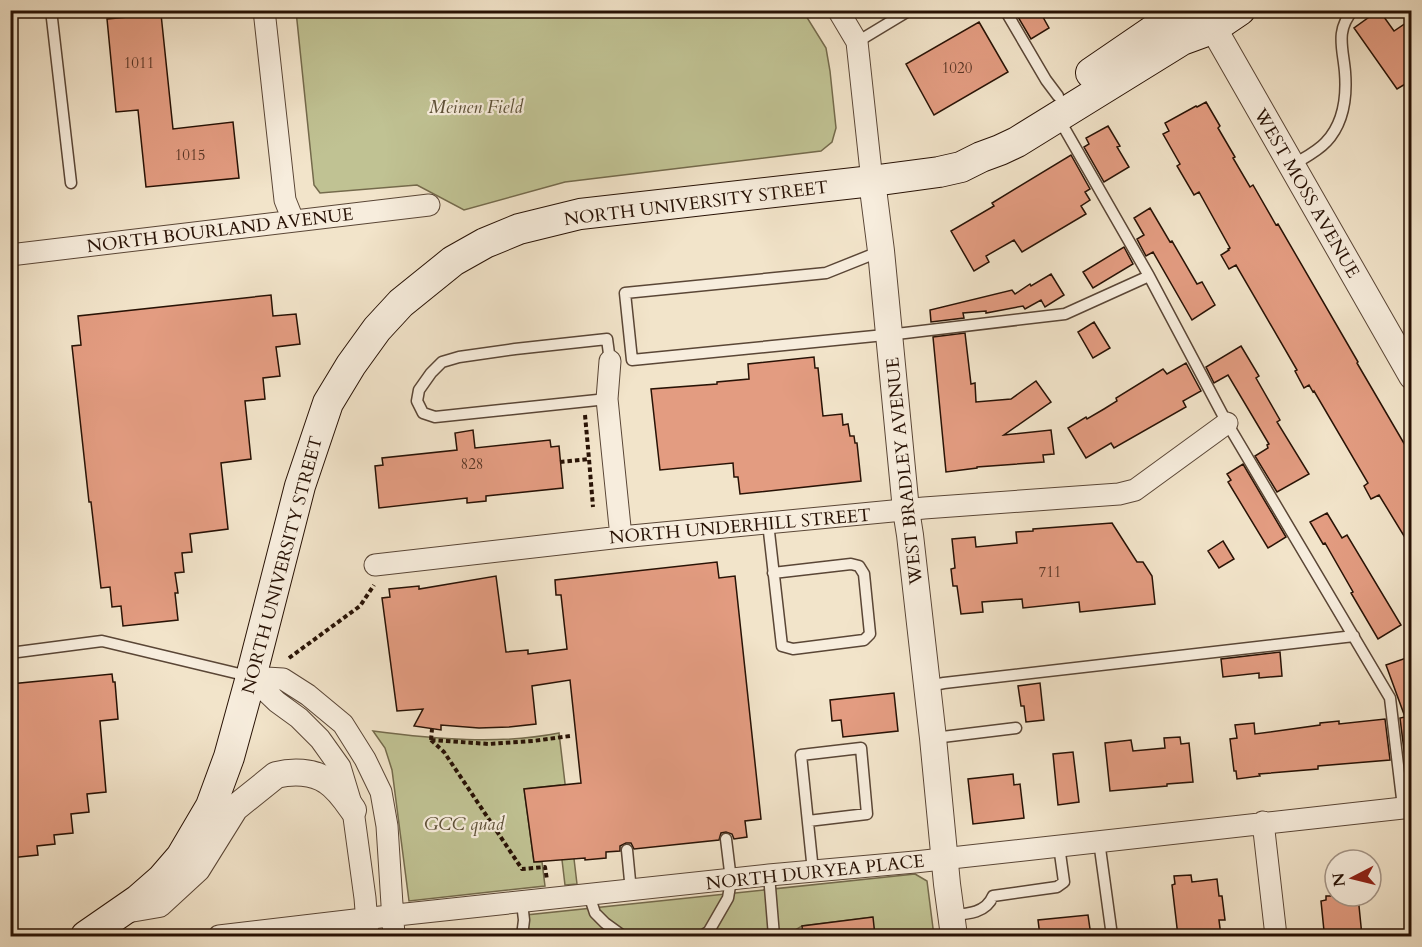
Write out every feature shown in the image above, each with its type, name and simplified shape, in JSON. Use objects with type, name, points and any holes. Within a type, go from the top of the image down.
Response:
[{"type":"main road","name":"NORTH UNIVERSITY STREET","points":[[86,936],[124,910],[162,879],[181,857],[211,806],[229,757],[300,486],[328,404],[351,365],[377,329],[401,303],[449,264],[486,243],[519,230],[580,214],[872,181],[961,167],[1017,142],[1058,106],[1183,10]]},
{"type":"main road","name":"NORTH UNIVERSITY STREET","points":[[1058,106],[1182,40],[1208,20],[1240,10]]},
{"type":"street","points":[[264,10],[285,200],[293,220]]},
{"type":"street","name":"WEST BRADLEY AVENUE","points":[[838,10],[857,42],[881,251],[906,510],[928,686],[953,926]]},
{"type":"street","name":"WEST MOSS AVENUE","points":[[1208,20],[1412,376]]},
{"type":"street","name":"NORTH BOURLAND AVENUE","points":[[11,253],[429,205]]},
{"type":"street","points":[[610,361],[607,399],[621,537]]},
{"type":"street","name":"NORTH UNDERHILL STREET","points":[[375,566],[621,537],[906,510],[1119,494],[1135,490],[1227,423]]},
{"type":"street","points":[[251,677],[320,739],[340,767],[353,810],[368,928]]},
{"type":"street","points":[[251,677],[284,679],[308,694],[343,724],[365,759],[381,792],[387,826],[394,926]]},
{"type":"street","points":[[124,910],[159,904],[197,869],[235,808],[276,775],[304,772],[327,780],[353,810]]},
{"type":"street","name":"NORTH DURYEA PLACE","points":[[224,936],[394,926],[522,903],[769,875],[945,859],[1407,807]]},
{"type":"street","points":[[1263,822],[1275,936]]},
{"type":"lane","points":[[51,10],[71,183]]},
{"type":"lane","points":[[857,42],[910,10]]},
{"type":"lane","points":[[1005,10],[1046,80],[1227,423],[1390,698],[1407,807]]},
{"type":"lane","points":[[1291,166],[1326,143],[1338,126],[1346,103],[1345,72],[1340,39],[1345,19],[1353,10]]},
{"type":"lane","points":[[881,251],[826,273],[625,293],[632,360],[1065,314],[1149,276]]},
{"type":"lane","points":[[607,399],[435,417],[423,413],[417,401],[419,390],[436,368],[442,362],[459,357],[607,339],[610,361]]},
{"type":"lane","points":[[768,523],[773,573],[782,646],[793,649],[864,640],[870,634],[864,574],[859,566],[851,564],[773,573]]},
{"type":"lane","points":[[928,686],[1354,636]]},
{"type":"lane","points":[[10,653],[102,641],[251,677]]},
{"type":"lane","points":[[933,738],[1016,728]]},
{"type":"lane","points":[[808,821],[867,814],[861,748],[801,755],[813,871]]},
{"type":"lane","points":[[702,936],[709,931],[728,898],[731,880],[726,839]]},
{"type":"lane","points":[[1099,841],[1112,936]]},
{"type":"lane","points":[[953,926],[990,903],[993,896],[1057,887],[1064,882],[1059,846]]},
{"type":"lane","points":[[627,850],[632,891]]},
{"type":"lane","points":[[769,875],[774,936]]},
{"type":"lane","points":[[589,896],[595,913],[623,936]]},
{"type":"lane","points":[[522,903],[524,920],[522,936]]},
{"type":"path","points":[[583,401],[593,507]]},
{"type":"path","points":[[560,462],[589,459]]},
{"type":"path","points":[[289,658],[360,606],[375,582],[375,566]]},
{"type":"path","points":[[431,740],[432,729]]},
{"type":"path","points":[[431,740],[489,744],[570,736]]},
{"type":"path","points":[[431,740],[444,752],[522,869],[545,867],[547,884]]},
{"type":"green space","name":"Meinen Field","points":[[296,11],[803,11],[826,48],[836,128],[832,142],[821,151],[565,182],[464,210],[417,185],[320,193],[314,185]]},
{"type":"green space","name":"GCC quad","points":[[373,731],[490,740],[559,733],[577,884],[565,885],[560,785],[524,789],[534,862],[542,862],[545,886],[409,901],[392,770],[385,748]]},
{"type":"green space","points":[[915,874],[927,881],[934,936],[875,936],[872,917],[802,926],[785,936],[524,936],[526,915]]},
{"type":"building","points":[[1014,10],[1039,10],[1049,28],[1031,39]]},
{"type":"building","points":[[1379,10],[1394,31],[1412,19],[1412,80],[1397,89],[1354,28]]},
{"type":"building","points":[[161,14],[173,129],[233,122],[239,178],[146,187],[138,110],[116,112],[107,19]]},
{"type":"building","points":[[979,22],[1008,72],[934,115],[906,64]]},
{"type":"building","points":[[1206,102],[1235,157],[1233,158],[1250,187],[1253,185],[1276,225],[1278,224],[1412,457],[1412,549],[1379,495],[1371,499],[1364,486],[1368,483],[1314,391],[1309,385],[1304,388],[1295,371],[1297,370],[1236,265],[1229,269],[1221,255],[1230,248],[1199,192],[1194,195],[1177,166],[1180,164],[1163,134],[1169,131],[1165,123]]},
{"type":"building","points":[[1108,126],[1129,167],[1104,182],[1084,147],[1089,144],[1086,138]]},
{"type":"building","points":[[1071,155],[1090,189],[1085,192],[1090,200],[1081,206],[1086,214],[1022,252],[1014,240],[986,256],[989,262],[974,271],[951,231],[994,206],[992,203]]},
{"type":"building","points":[[1150,208],[1197,284],[1202,282],[1215,305],[1192,320],[1153,252],[1146,256],[1137,239],[1144,235],[1134,218]]},
{"type":"building","points":[[1124,247],[1133,264],[1093,288],[1083,272]]},
{"type":"building","points":[[1051,274],[1064,295],[1045,307],[1041,300],[1025,309],[1023,306],[986,313],[986,311],[963,313],[964,318],[931,322],[930,310],[1012,290],[1015,294]]},
{"type":"building","points":[[271,295],[273,316],[296,314],[300,344],[276,347],[280,376],[263,378],[265,399],[245,401],[251,459],[221,463],[228,529],[190,534],[192,552],[182,553],[184,572],[175,573],[178,620],[123,626],[121,606],[112,607],[110,587],[101,588],[72,346],[81,345],[78,316]]},
{"type":"building","points":[[1094,322],[1110,348],[1093,358],[1078,332]]},
{"type":"building","points":[[965,333],[971,384],[975,383],[976,402],[1011,399],[1036,381],[1051,402],[1004,435],[1051,430],[1054,454],[1043,455],[1044,462],[977,467],[946,472],[933,337]]},
{"type":"building","points":[[1241,346],[1259,376],[1256,378],[1280,420],[1277,422],[1309,474],[1277,492],[1255,456],[1268,448],[1269,444],[1228,375],[1214,383],[1206,367]]},
{"type":"building","points":[[814,357],[815,368],[818,368],[823,416],[842,414],[843,425],[848,424],[850,436],[854,436],[855,443],[857,443],[861,481],[740,494],[738,477],[734,477],[733,463],[660,470],[651,389],[749,379],[748,364]]},
{"type":"building","points":[[1186,363],[1201,391],[1183,401],[1186,407],[1114,448],[1111,443],[1086,458],[1068,428],[1117,401],[1116,398],[1163,369],[1167,374]]},
{"type":"building","points":[[473,430],[475,448],[550,440],[551,447],[559,446],[563,488],[486,496],[486,501],[467,503],[467,498],[379,508],[375,466],[383,465],[382,458],[457,450],[455,433]]},
{"type":"building","points":[[1243,464],[1286,537],[1268,548],[1228,482],[1231,480],[1227,474]]},
{"type":"building","points":[[1327,513],[1342,538],[1347,535],[1401,625],[1378,639],[1325,543],[1323,544],[1310,522]]},
{"type":"building","points":[[1112,523],[1137,562],[1143,562],[1152,576],[1155,604],[1080,612],[1079,602],[1023,608],[1022,599],[982,602],[983,612],[961,614],[957,586],[953,586],[951,569],[955,568],[952,539],[975,537],[976,547],[1017,543],[1016,532]]},
{"type":"building","points":[[1223,541],[1234,559],[1219,568],[1208,551]]},
{"type":"building","points":[[717,562],[719,578],[735,576],[761,819],[745,821],[747,837],[734,839],[732,834],[726,832],[721,833],[719,840],[634,849],[631,843],[626,843],[620,846],[620,851],[606,852],[606,858],[534,862],[524,789],[581,783],[570,680],[532,686],[536,724],[479,728],[441,725],[441,730],[414,726],[423,709],[397,711],[382,598],[390,597],[389,589],[419,586],[419,589],[496,576],[506,652],[528,650],[528,654],[567,649],[561,595],[556,595],[555,580]]},
{"type":"building","points":[[1280,652],[1282,676],[1259,678],[1259,673],[1223,677],[1221,659]]},
{"type":"building","points":[[1412,656],[1412,758],[1405,758],[1400,718],[1405,717],[1386,665]]},
{"type":"building","points":[[112,674],[113,682],[115,682],[118,719],[100,721],[106,792],[87,794],[89,812],[71,814],[73,833],[54,835],[55,844],[37,846],[38,855],[10,858],[10,684]]},
{"type":"building","points":[[1040,683],[1044,720],[1026,722],[1018,686]]},
{"type":"building","points":[[894,693],[898,731],[843,737],[841,720],[832,721],[830,700]]},
{"type":"building","points":[[1385,719],[1390,760],[1318,766],[1318,769],[1259,774],[1260,776],[1237,779],[1236,771],[1234,771],[1230,739],[1237,738],[1235,725],[1254,723],[1255,734],[1320,725],[1320,723],[1339,721],[1339,724]]},
{"type":"building","points":[[1180,737],[1181,744],[1189,743],[1193,782],[1110,791],[1105,743],[1131,740],[1133,751],[1165,748],[1164,738]]},
{"type":"building","points":[[1073,752],[1079,802],[1058,805],[1053,754]]},
{"type":"building","points":[[1013,774],[1014,785],[1020,784],[1024,818],[973,824],[968,779]]},
{"type":"building","points":[[1191,875],[1192,882],[1217,879],[1225,920],[1219,920],[1221,936],[1178,936],[1172,885],[1175,884],[1174,876]]},
{"type":"building","points":[[1321,901],[1323,901],[1323,908],[1359,908],[1362,936],[1331,936],[1330,930],[1324,931]]},
{"type":"building","points":[[1088,915],[1091,936],[1040,936],[1038,920]]},
{"type":"building","points":[[873,917],[875,936],[803,936],[802,926]]}]
